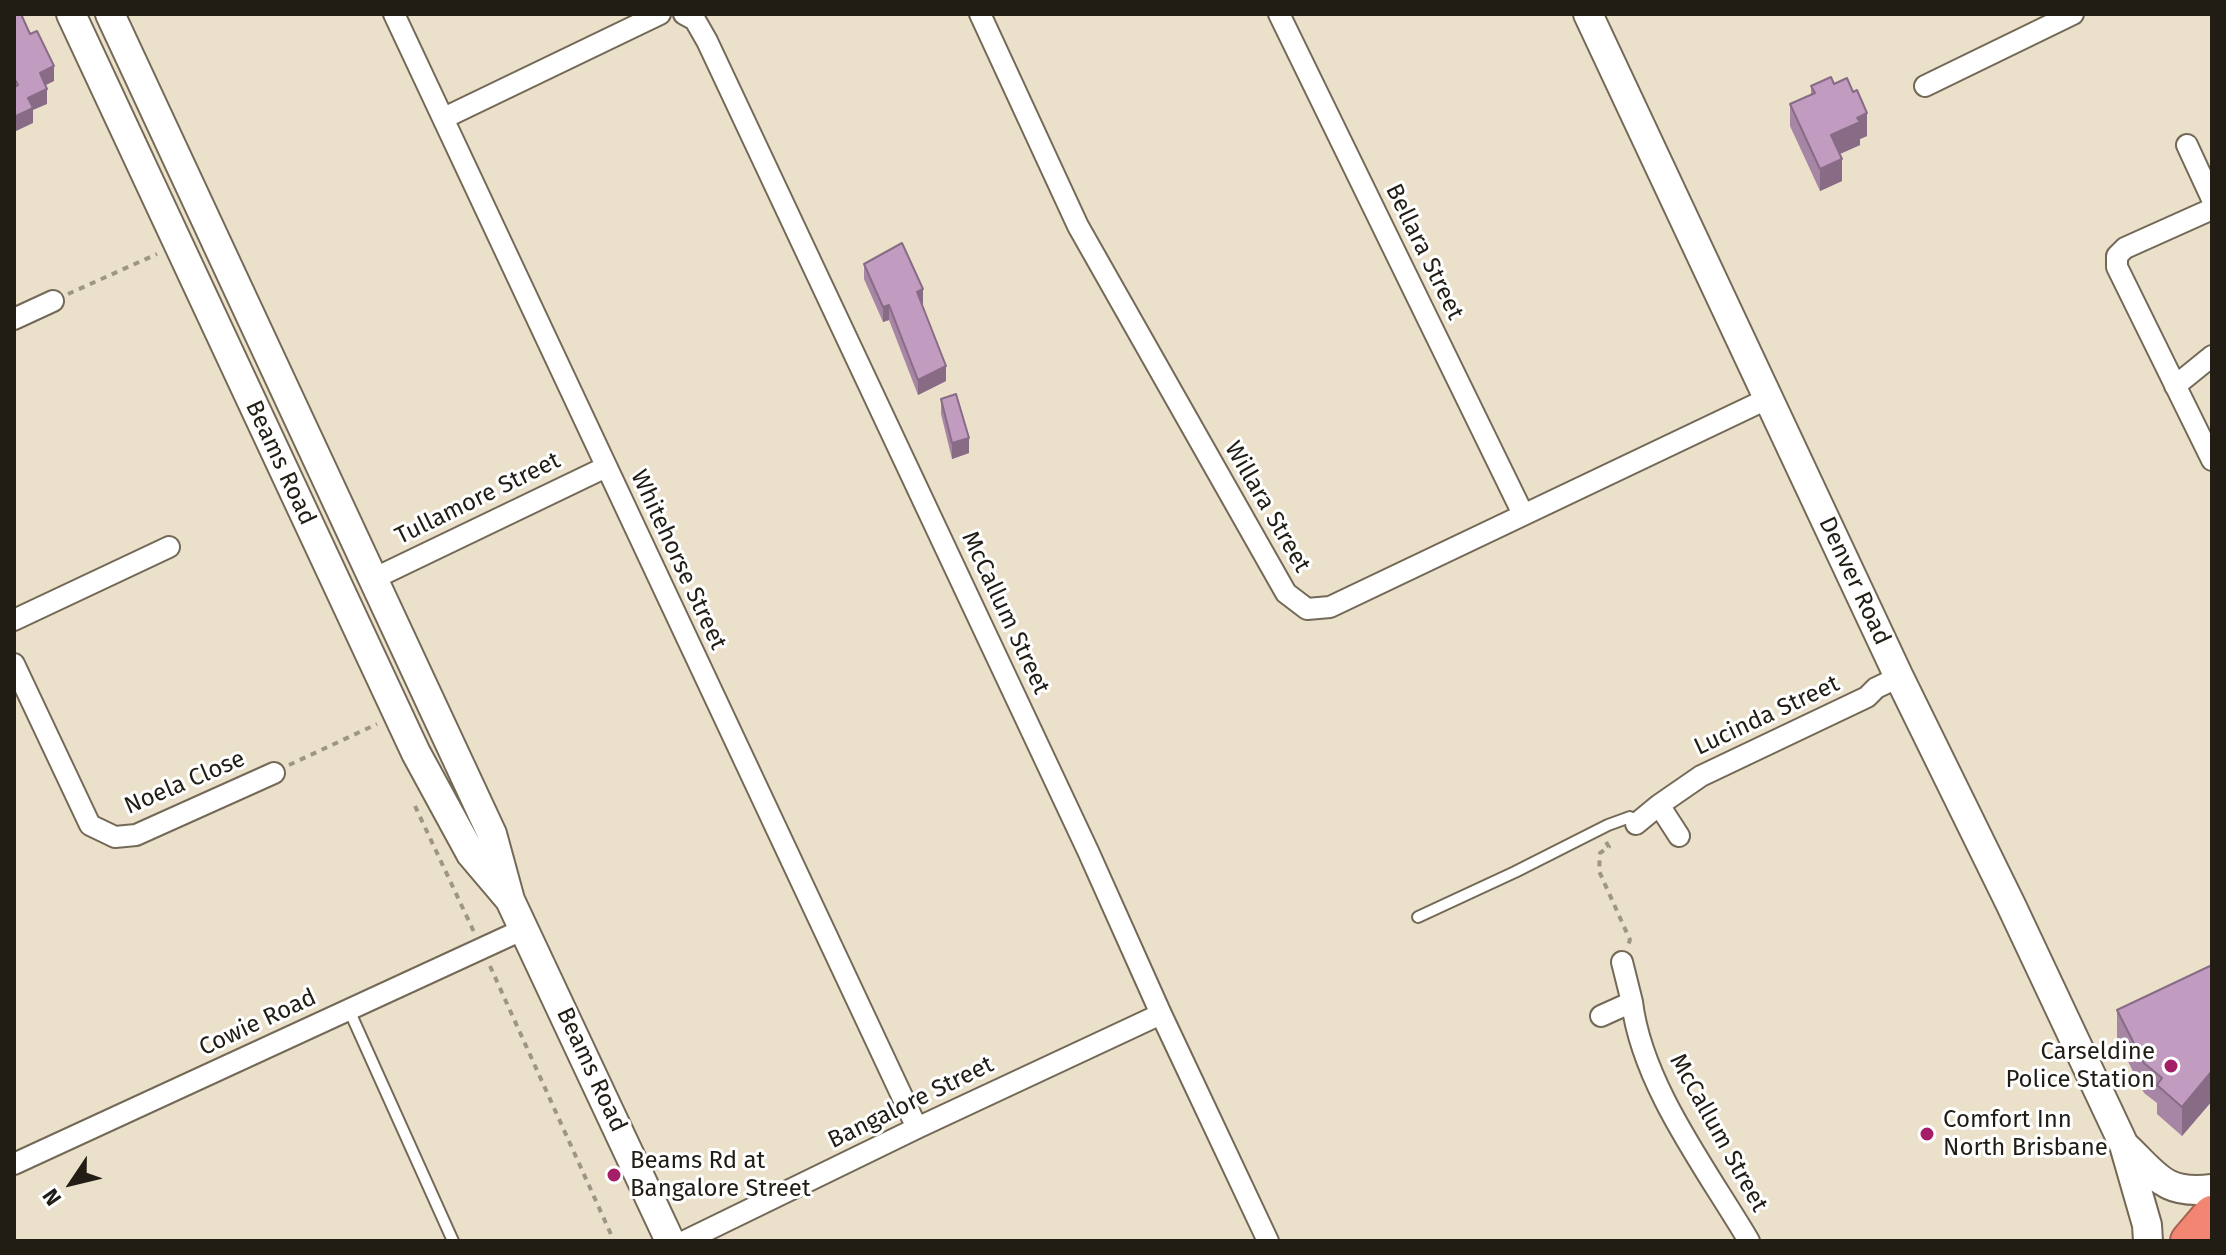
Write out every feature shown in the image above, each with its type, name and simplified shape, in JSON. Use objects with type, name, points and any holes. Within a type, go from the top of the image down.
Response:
[{"type":"highway","points":[[2189,1241],[2212,1214]]},
{"type":"main road","name":"Beams Road","points":[[71,14],[416,753],[471,854],[510,900]]},
{"type":"main road","name":"Beams Road","points":[[110,14],[492,834],[510,900],[670,1241]]},
{"type":"main road","name":"Denver Road","points":[[1588,14],[1899,677],[2124,1145],[2147,1225],[2148,1241]]},
{"type":"main road","name":"Denver Road","points":[[2124,1145],[2161,1182],[2189,1191],[2212,1189]]},
{"type":"street","name":"Whitehorse Street","points":[[394,14],[917,1128]]},
{"type":"street","points":[[444,118],[660,14]]},
{"type":"street","name":"McCallum Street","points":[[684,14],[695,20],[707,41],[1268,1241]]},
{"type":"street","name":"Willara Street","points":[[980,14],[1078,226],[1286,593],[1307,609],[1330,607],[1769,398]]},
{"type":"street","name":"Bellara Street","points":[[1279,14],[1523,514]]},
{"type":"street","points":[[1925,86],[2073,14]]},
{"type":"street","points":[[2187,145],[2212,199]]},
{"type":"street","points":[[2212,209],[2125,248],[2117,256],[2117,267],[2212,460]]},
{"type":"street","points":[[14,319],[53,301]]},
{"type":"street","points":[[2175,386],[2212,356]]},
{"type":"street","name":"Tullamore Street","points":[[373,579],[606,467]]},
{"type":"street","points":[[14,620],[169,547]]},
{"type":"street","name":"Noela Close","points":[[14,664],[90,825],[115,837],[136,835],[274,773]]},
{"type":"street","name":"Lucinda Street","points":[[1626,824],[1701,776],[1867,697],[1876,688],[1899,677]]},
{"type":"street","points":[[1659,805],[1679,836]]},
{"type":"street","name":"Cowie Road","points":[[14,1164],[524,929]]},
{"type":"street","name":"McCallum Street","points":[[1622,962],[1635,1028],[1651,1072],[1677,1122],[1749,1241]]},
{"type":"street","points":[[1601,1016],[1632,1002]]},
{"type":"street","name":"Bangalore Street","points":[[685,1241],[1161,1014]]},
{"type":"lane","points":[[1418,917],[1595,831],[1626,824]]},
{"type":"lane","points":[[349,1010],[453,1241]]},
{"type":"path","points":[[53,301],[157,254]]},
{"type":"path","points":[[274,773],[377,724]]},
{"type":"path","points":[[410,794],[614,1241]]},
{"type":"path","points":[[1622,962],[1630,940],[1599,871],[1598,862],[1600,853],[1607,849],[1605,842],[1626,824]]},
{"type":"building","points":[[14,14],[21,14],[30,34],[37,31],[54,66],[40,73],[47,89],[28,98],[33,108],[14,117],[14,87],[18,85],[14,78]]},
{"type":"building","points":[[1831,77],[1834,84],[1847,78],[1853,92],[1857,90],[1867,113],[1857,118],[1860,122],[1831,135],[1842,159],[1820,169],[1790,104],[1815,93],[1811,86]]},
{"type":"building","points":[[902,243],[923,289],[917,292],[946,366],[918,380],[889,305],[883,307],[864,264]]},
{"type":"building","points":[[956,394],[969,438],[952,443],[941,399]]},
{"type":"building","name":"Carseldine Police Station","points":[[2212,965],[2212,1071],[2182,1107],[2157,1085],[2162,1078],[2144,1063],[2117,1010]]},
{"type":"place","name":"Carseldine Police Station","points":[[2171,1066]]},
{"type":"place","name":"Comfort Inn North Brisbane","points":[[1927,1134]]},
{"type":"place","name":"Beams Rd at Bangalore Street","points":[[614,1175]]}]
